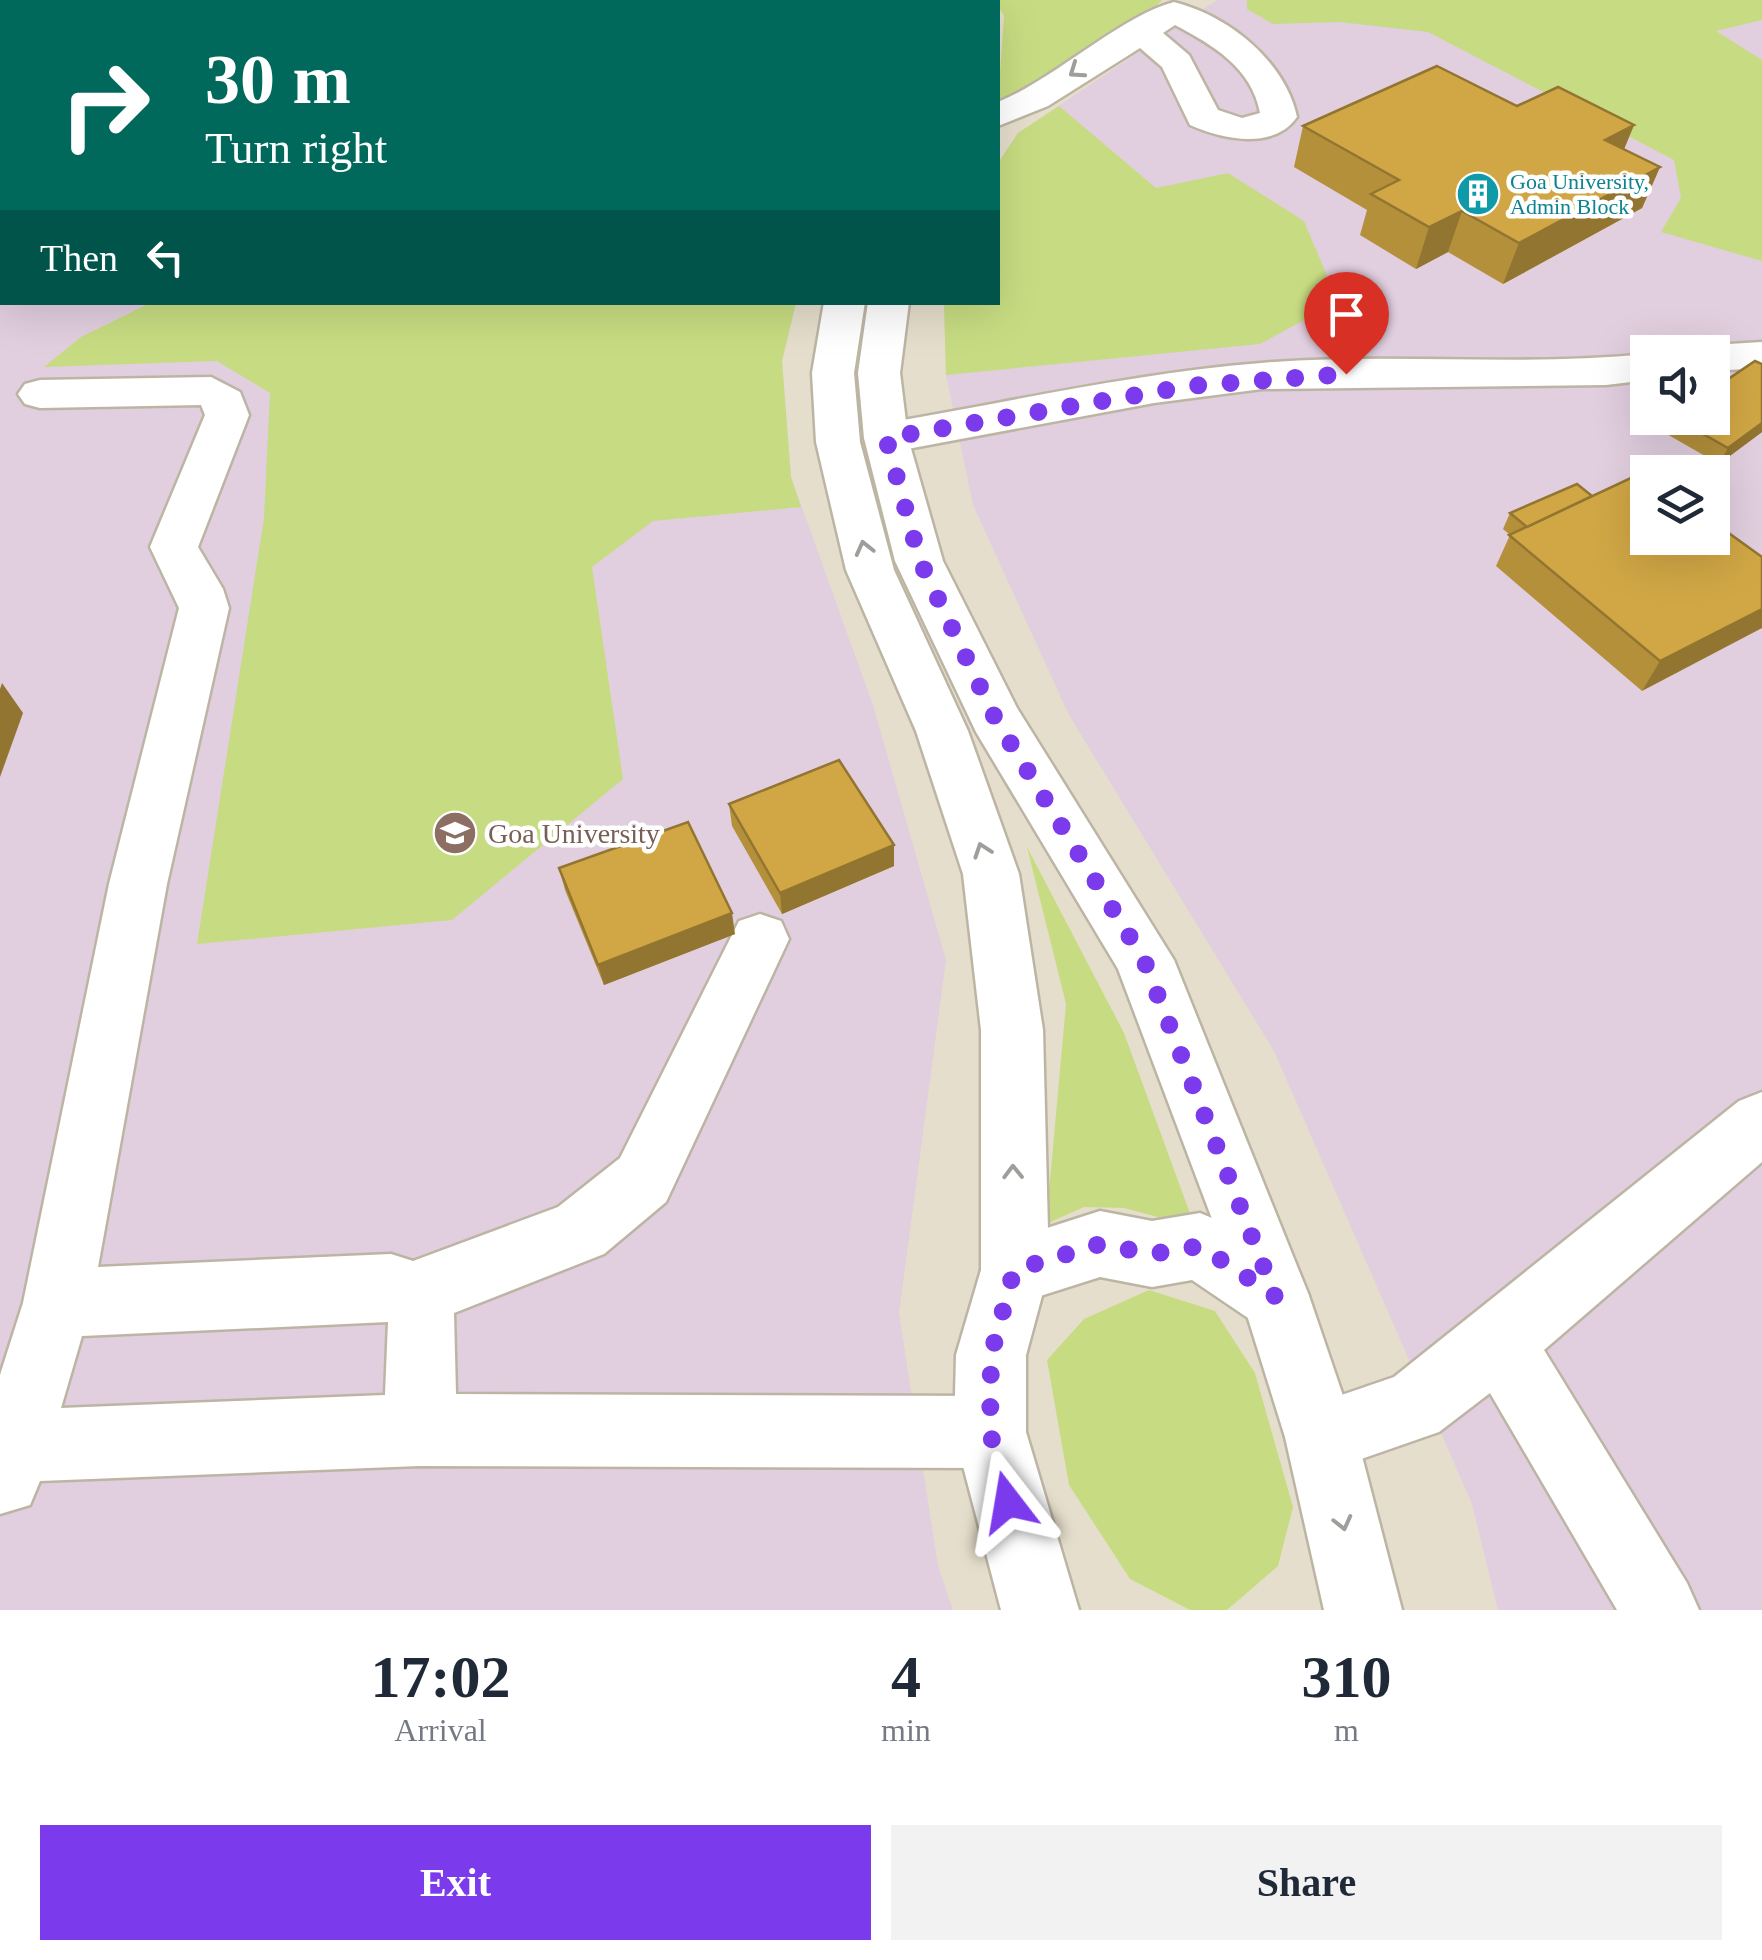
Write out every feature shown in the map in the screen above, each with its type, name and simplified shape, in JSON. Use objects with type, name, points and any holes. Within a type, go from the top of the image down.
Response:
[{"type":"main road","points":[[1000,114],[1036,99],[1140,30],[1181,6],[1244,54],[1278,102],[1279,117],[1270,125],[1240,130],[1203,117],[1177,62],[1140,30]]},
{"type":"main road","points":[[1177,62],[1244,54]]},
{"type":"main road","points":[[844,305],[833,374],[838,442],[870,570],[942,731],[991,874],[1012,1030],[1014,1270],[991,1355],[990,1432],[1040,1610]]},
{"type":"main road","points":[[889,305],[879,373],[886,438],[920,561],[995,718],[1144,960],[1275,1296],[1321,1437],[1356,1604]]},
{"type":"main road","points":[[1730,357],[1762,355]]},
{"type":"main road","points":[[886,438],[1190,386],[1312,373],[1559,375],[1630,369]]},
{"type":"main road","points":[[40,394],[211,391],[225,402],[227,415],[174,548],[176,560],[202,587],[204,608],[138,884],[57,1303],[5,1464],[418,1430],[990,1432]]},
{"type":"main road","points":[[57,1303],[391,1288],[413,1296],[580,1231],[615,1208],[643,1180],[760,939]]},
{"type":"main road","points":[[1321,1437],[1414,1407],[1500,1342],[1762,1122]]},
{"type":"main road","points":[[1014,1270],[1100,1244],[1152,1254],[1200,1246],[1275,1296]]},
{"type":"main road","points":[[413,1296],[424,1321],[418,1430]]},
{"type":"main road","points":[[1500,1342],[1660,1610]]},
{"type":"main road","points":[[1017,1538],[1069,1610]]},
{"type":"shaded area","points":[[1217,0],[1762,0],[1762,1610],[1498,1610],[1472,1504],[1274,1051],[1069,715],[973,505],[946,375],[944,305],[1000,305],[1000,160],[1018,133]]},
{"type":"shaded area","name":"Goa University","points":[[0,305],[796,305],[782,361],[791,477],[873,705],[946,960],[899,1313],[938,1566],[953,1610],[0,1610]]},
{"type":"green space","points":[[1000,0],[1162,0],[1148,14],[1000,101],[1004,16]]},
{"type":"green space","points":[[1247,0],[1762,0],[1762,20],[1716,31],[1762,60],[1762,261],[1661,232],[1681,198],[1674,160],[1428,32],[1340,22],[1273,24],[1247,9]]},
{"type":"green space","points":[[1059,106],[1156,188],[1228,173],[1304,221],[1338,302],[1260,344],[946,375],[944,305],[1000,305],[1000,160],[1018,133]]},
{"type":"green space","points":[[146,305],[796,305],[782,361],[791,477],[801,507],[653,521],[592,567],[623,779],[452,920],[197,944],[264,518],[270,393],[217,361],[44,367],[81,337]]},
{"type":"green space","points":[[1027,847],[1124,1033],[1195,1227],[1124,1208],[1084,1207],[1046,1224],[1066,1004]]},
{"type":"green space","points":[[1149,1290],[1215,1311],[1255,1373],[1293,1507],[1278,1566],[1227,1610],[1190,1610],[1130,1579],[1069,1485],[1047,1360],[1084,1319]]},
{"type":"building","name":"Goa University, Admin Block","points":[[1437,66],[1517,106],[1558,87],[1634,125],[1605,140],[1660,167],[1519,243],[1462,211],[1429,227],[1371,194],[1399,180],[1303,126]]},
{"type":"building","points":[[1755,361],[1762,364],[1762,423],[1728,448],[1705,435],[1730,435],[1730,378]]},
{"type":"building","points":[[1630,478],[1630,555],[1730,555],[1730,534],[1762,557],[1762,609],[1660,661],[1509,535]]},
{"type":"building","points":[[1577,484],[1592,496],[1527,527],[1510,513]]},
{"type":"building","points":[[839,760],[894,845],[780,893],[729,804]]},
{"type":"building","points":[[688,822],[732,913],[598,965],[559,868]]},
{"type":"place","name":"Goa University, Admin Block","points":[[1478,194]]},
{"type":"place","name":"Goa University","points":[[455,833]]},
{"type":"route","points":[[1008,1502],[990,1432],[991,1355],[1014,1270],[1100,1244],[1152,1254],[1200,1246],[1275,1296],[1144,960],[995,718],[920,561],[886,438],[1190,386],[1312,373],[1346,374]]}]
